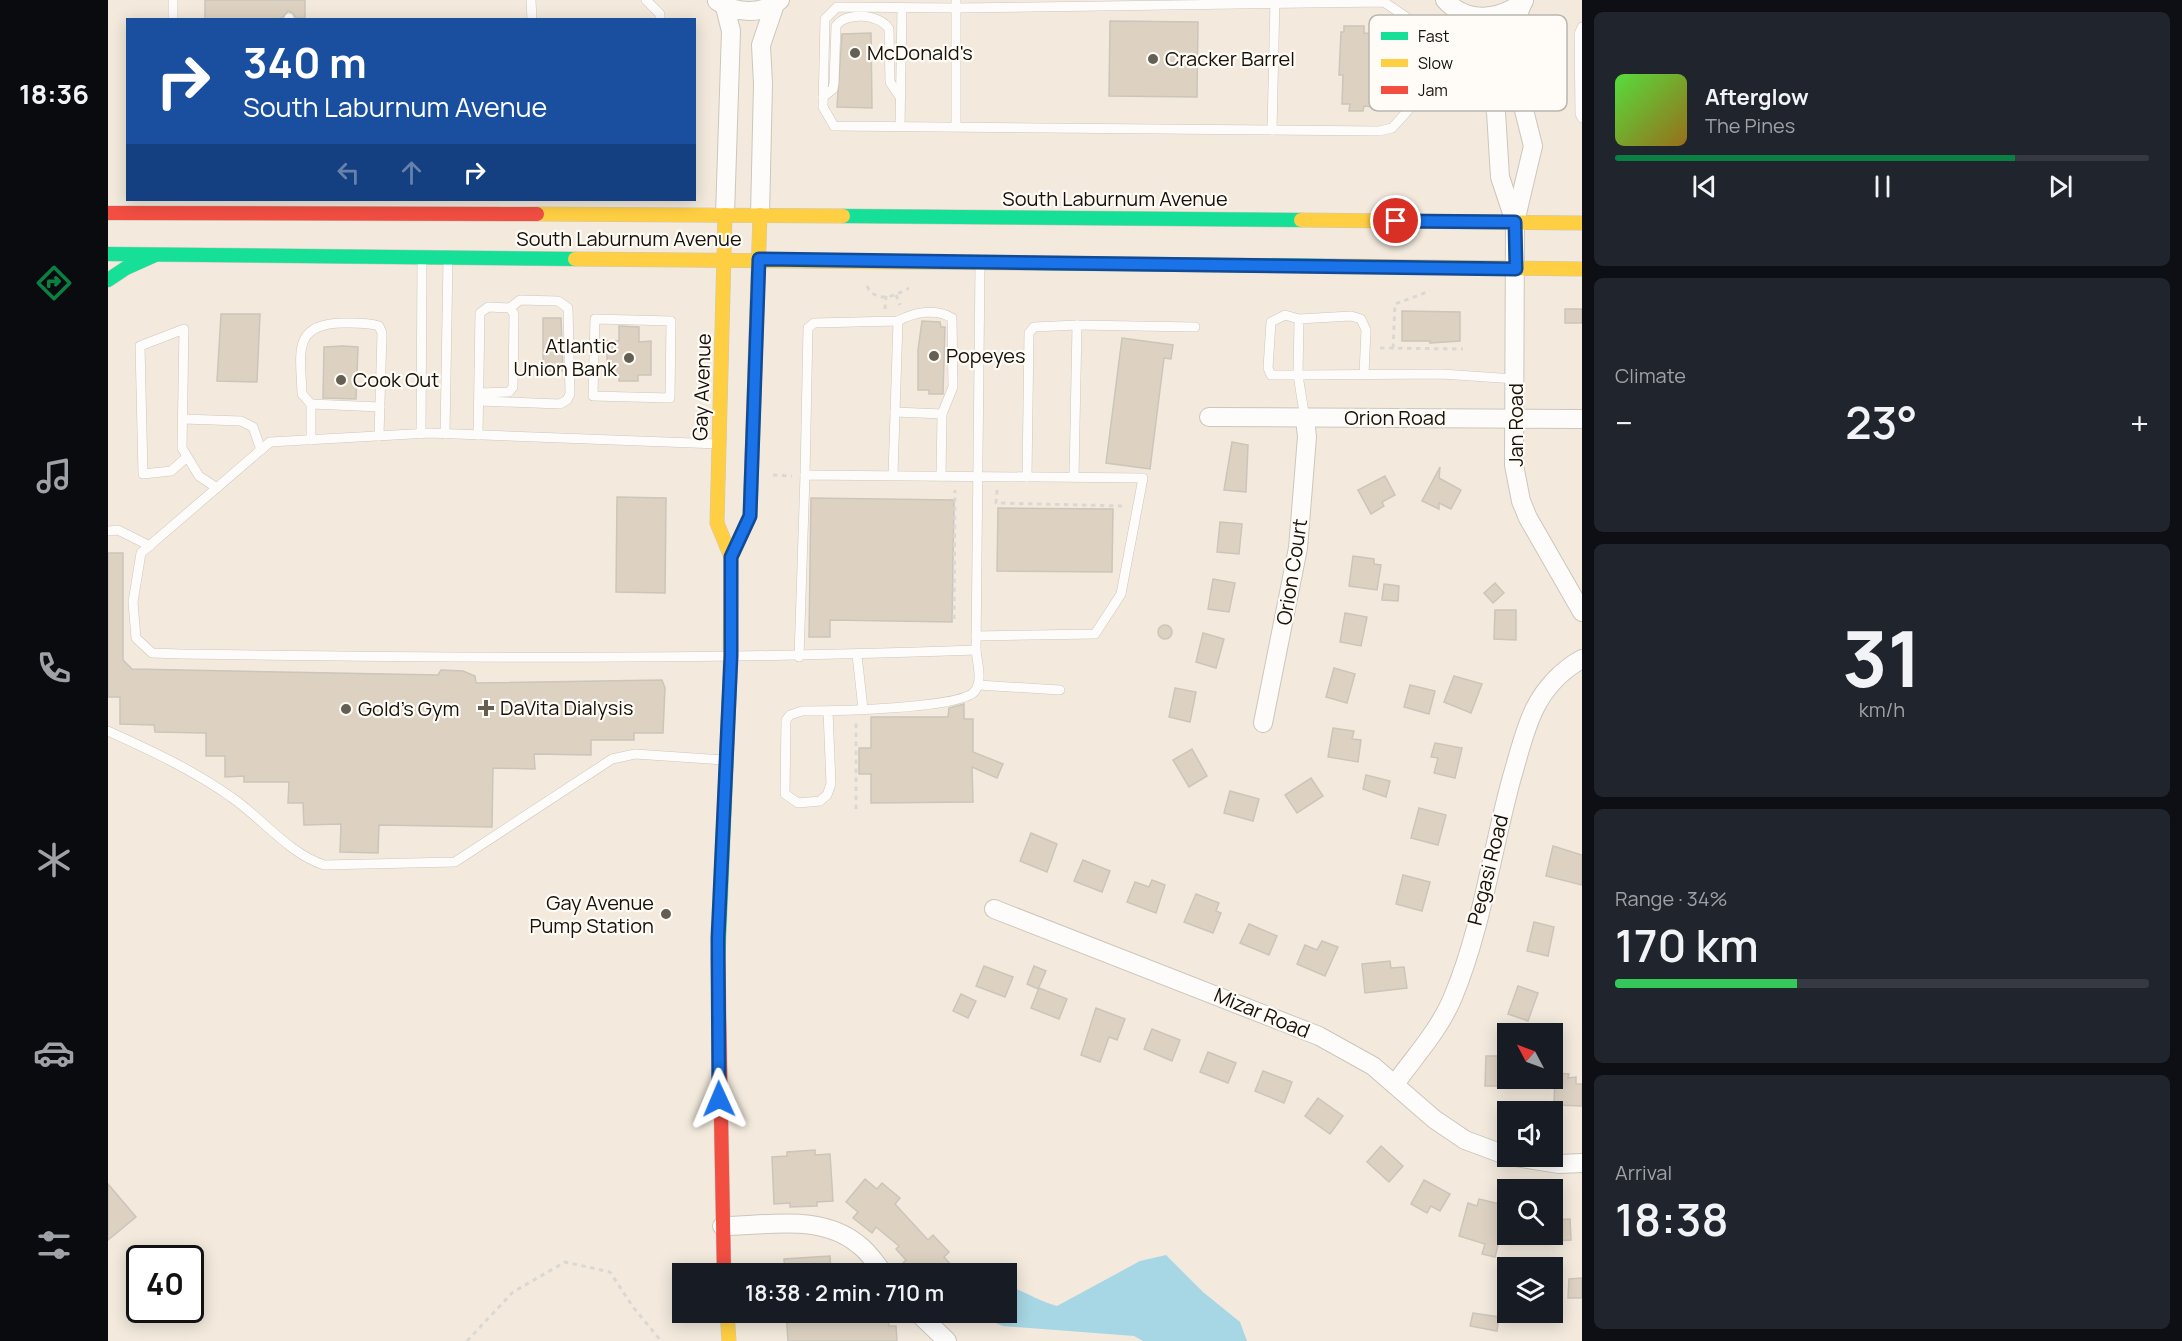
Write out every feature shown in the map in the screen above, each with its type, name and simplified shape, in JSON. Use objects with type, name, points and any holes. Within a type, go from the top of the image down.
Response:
[{"type":"main road","name":"South Laburnum Avenue","points":[[108,213],[760,215],[1582,223]]},
{"type":"main road","name":"Gay Avenue","points":[[724,1263],[718,938],[724,760],[731,656],[731,557],[717,523],[725,215]]},
{"type":"main road","name":"Gay Avenue","points":[[731,557],[750,516],[760,215]]},
{"type":"main road","name":"South Laburnum Avenue","points":[[108,254],[422,258],[725,258],[1582,269]]},
{"type":"main road","points":[[108,280],[126,268],[155,255]]},
{"type":"main road","points":[[728,1323],[729,1341]]},
{"type":"street","points":[[1445,0],[1461,12],[1471,15]]},
{"type":"street","points":[[1498,15],[1509,12],[1523,1]]},
{"type":"street","points":[[1518,15],[1523,1]]},
{"type":"street","points":[[720,3],[751,11],[778,2]]},
{"type":"street","points":[[760,215],[763,84],[760,45],[778,2]]},
{"type":"street","points":[[720,3],[731,32],[725,215]]},
{"type":"street","points":[[1496,111],[1500,177],[1515,222]]},
{"type":"street","points":[[1515,222],[1533,146],[1524,111]]},
{"type":"street","name":"Jan Road","points":[[1515,222],[1514,465],[1521,501],[1545,551],[1582,612]]},
{"type":"street","name":"Orion Road","points":[[1209,417],[1582,418]]},
{"type":"street","name":"Orion Court","points":[[1263,723],[1298,548],[1307,437],[1305,419]]},
{"type":"street","name":"Pegasi Road","points":[[1395,1084],[1439,1024],[1453,998],[1465,963],[1496,836],[1523,739],[1535,708],[1561,675],[1582,660]]},
{"type":"street","name":"Mizar Road","points":[[993,909],[1291,1023],[1373,1066],[1434,1119],[1465,1140],[1497,1152]]},
{"type":"street","name":"Mizar Road","points":[[1563,1164],[1582,1163]]},
{"type":"street","points":[[722,1226],[796,1223],[822,1226],[859,1244],[875,1263]]},
{"type":"street","points":[[928,1323],[946,1341]]},
{"type":"lane","points":[[173,0],[173,18]]},
{"type":"lane","points":[[531,0],[532,18]]},
{"type":"lane","points":[[646,0],[660,14],[660,18]]},
{"type":"lane","points":[[1272,130],[1275,2]]},
{"type":"lane","points":[[1403,15],[1384,2],[956,4],[902,8],[837,7],[825,19],[823,107],[834,126],[1379,131],[1392,128],[1408,111]]},
{"type":"lane","points":[[956,4],[957,126]]},
{"type":"lane","points":[[900,126],[902,8]]},
{"type":"lane","points":[[823,97],[833,89],[836,26],[843,19],[862,17],[879,20],[889,29],[892,89],[900,97]]},
{"type":"lane","points":[[1582,27],[1579,34],[1580,114],[1582,118]]},
{"type":"lane","points":[[420,434],[422,258]]},
{"type":"lane","points":[[446,434],[448,258]]},
{"type":"lane","points":[[975,690],[980,263]]},
{"type":"lane","points":[[478,435],[480,313],[488,307],[510,308],[520,300],[558,301],[568,308],[570,394],[567,400],[560,404],[480,397]]},
{"type":"lane","points":[[480,397],[509,392],[513,387],[514,314],[510,308]]},
{"type":"lane","points":[[799,657],[808,328],[814,323],[898,321],[908,315],[942,312],[952,318],[953,387],[942,414],[941,476]]},
{"type":"lane","points":[[1364,374],[1366,330],[1360,320],[1351,316],[1299,319],[1285,315],[1271,322],[1268,368],[1271,375],[1442,374],[1515,379]]},
{"type":"lane","points":[[1299,319],[1298,375],[1305,419]]},
{"type":"lane","points":[[595,320],[671,321],[670,398],[593,396],[595,320]]},
{"type":"lane","points":[[893,475],[898,321]]},
{"type":"lane","points":[[311,440],[311,405],[302,394],[302,353],[305,337],[311,328],[322,323],[368,323],[379,326],[382,333],[379,436]]},
{"type":"lane","points":[[1027,477],[1029,333],[1034,327],[1077,325],[1195,327]]},
{"type":"lane","points":[[1074,477],[1077,325]]},
{"type":"lane","points":[[187,456],[171,471],[142,474],[140,346],[184,329],[182,448],[187,456],[199,476],[217,488]]},
{"type":"lane","points":[[311,405],[380,407]]},
{"type":"lane","points":[[895,412],[942,414]]},
{"type":"lane","points":[[183,418],[241,421],[253,427],[261,450]]},
{"type":"lane","points":[[719,444],[446,434],[270,442],[141,553],[133,602],[136,638],[152,653],[580,659],[799,657],[976,650]]},
{"type":"lane","points":[[805,475],[1143,478],[1120,594],[1095,634],[976,636]]},
{"type":"lane","points":[[108,531],[118,530],[150,546]]},
{"type":"lane","points":[[857,655],[863,709]]},
{"type":"lane","points":[[828,711],[831,784],[827,795],[820,801],[798,803],[785,794],[786,720],[790,715],[802,711],[934,705],[964,699],[975,690],[1060,690]]},
{"type":"lane","points":[[108,731],[163,757],[231,796],[305,856],[324,865],[455,862],[612,759],[635,754],[724,760]]},
{"type":"path","points":[[867,286],[873,295],[896,295],[909,288]]},
{"type":"path","points":[[1393,348],[1395,304],[1430,291]]},
{"type":"path","points":[[896,295],[900,305]]},
{"type":"path","points":[[1380,348],[1463,349]]},
{"type":"path","points":[[773,474],[793,476]]},
{"type":"path","points":[[997,489],[996,503],[1122,506]]},
{"type":"path","points":[[954,619],[955,490]]},
{"type":"path","points":[[856,717],[856,809]]},
{"type":"path","points":[[467,1341],[513,1292],[565,1262],[609,1272],[633,1307],[661,1341]]},
{"type":"water","points":[[1166,1255],[1203,1292],[1240,1322],[1247,1341],[1143,1341],[1134,1336],[1003,1326],[996,1323],[1017,1323],[1017,1290],[1057,1306],[1140,1261]]},
{"type":"building","points":[[205,0],[305,0],[305,18],[296,18],[288,11],[282,18],[205,18]]},
{"type":"building","name":"Cracker Barrel","points":[[1110,21],[1198,22],[1197,97],[1109,96]]},
{"type":"building","points":[[1344,26],[1364,26],[1364,33],[1369,33],[1369,107],[1364,106],[1363,111],[1349,111],[1350,104],[1342,104],[1343,75],[1339,75],[1341,32],[1344,32]]},
{"type":"building","name":"McDonald's","points":[[871,33],[872,108],[837,107],[842,34]]},
{"type":"building","points":[[1565,309],[1582,309],[1582,323],[1565,323]]},
{"type":"building","points":[[1402,311],[1460,312],[1460,341],[1430,343],[1430,341],[1402,341]]},
{"type":"building","points":[[221,314],[260,314],[257,382],[217,381]]},
{"type":"building","points":[[543,318],[561,318],[563,371],[543,371]]},
{"type":"building","name":"Popeyes","points":[[922,321],[940,322],[941,327],[945,327],[943,394],[929,394],[929,390],[918,390],[918,350]]},
{"type":"building","name":"Atlantic Union Bank","points":[[619,326],[639,327],[639,342],[651,341],[651,375],[638,375],[638,381],[619,381],[619,374],[607,374],[607,341],[619,341]]},
{"type":"building","points":[[1122,338],[1173,345],[1171,359],[1164,358],[1150,469],[1106,463]]},
{"type":"building","name":"Cook Out","points":[[324,347],[358,347],[356,399],[323,398]]},
{"type":"building","points":[[1232,442],[1248,445],[1246,492],[1224,490]]},
{"type":"building","points":[[1440,467],[1439,478],[1461,490],[1451,509],[1439,503],[1439,509],[1422,501]]},
{"type":"building","points":[[1385,476],[1395,495],[1382,502],[1384,506],[1371,514],[1358,490]]},
{"type":"building","points":[[617,497],[666,498],[665,593],[616,592]]},
{"type":"building","points":[[811,498],[954,500],[952,622],[830,620],[830,637],[809,637]]},
{"type":"building","points":[[998,508],[1113,509],[1112,572],[997,571]]},
{"type":"building","points":[[1220,522],[1242,524],[1239,554],[1217,552]]},
{"type":"building","points":[[108,553],[123,553],[123,660],[132,669],[438,675],[441,670],[463,671],[475,676],[476,683],[662,680],[665,688],[663,733],[634,733],[634,740],[591,740],[591,755],[534,754],[535,769],[493,768],[492,827],[379,825],[378,853],[340,852],[341,824],[304,825],[303,803],[288,803],[289,782],[244,782],[244,776],[225,777],[225,756],[206,756],[206,733],[155,732],[154,725],[120,724],[120,697],[108,697]]},
{"type":"building","points":[[1353,556],[1374,559],[1374,564],[1381,565],[1377,590],[1349,586]]},
{"type":"building","points":[[1213,579],[1235,583],[1229,612],[1208,609]]},
{"type":"building","points":[[1495,583],[1504,593],[1493,603],[1484,593]]},
{"type":"building","points":[[1384,584],[1399,586],[1398,601],[1382,600]]},
{"type":"building","points":[[1495,610],[1516,610],[1516,640],[1494,639]]},
{"type":"building","points":[[1345,613],[1367,617],[1361,646],[1340,642]]},
{"type":"building","points":[[1165,625],[1170,627],[1172,632],[1170,637],[1165,639],[1160,637],[1158,632],[1160,627]]},
{"type":"building","points":[[1203,633],[1224,639],[1216,668],[1196,662]]},
{"type":"building","points":[[1334,668],[1355,674],[1347,703],[1326,697]]},
{"type":"building","points":[[1454,676],[1482,684],[1471,713],[1444,702]]},
{"type":"building","points":[[1410,685],[1435,691],[1429,714],[1404,707]]},
{"type":"building","points":[[1175,688],[1196,692],[1190,722],[1169,717]]},
{"type":"building","points":[[964,704],[964,719],[973,719],[973,752],[1003,764],[997,778],[972,767],[973,802],[871,803],[871,774],[859,774],[859,748],[871,748],[871,717],[948,717],[949,708]]},
{"type":"building","points":[[1333,728],[1354,731],[1352,739],[1361,740],[1358,762],[1328,757]]},
{"type":"building","points":[[1435,743],[1462,748],[1455,778],[1434,773],[1438,758],[1431,757]]},
{"type":"building","points":[[1192,749],[1207,776],[1189,787],[1173,760]]},
{"type":"building","points":[[1366,775],[1390,781],[1386,797],[1363,789]]},
{"type":"building","points":[[1311,778],[1323,796],[1297,813],[1285,795]]},
{"type":"building","points":[[1230,791],[1259,799],[1253,821],[1224,813]]},
{"type":"building","points":[[1419,808],[1446,815],[1438,845],[1411,838]]},
{"type":"building","points":[[1031,833],[1057,844],[1047,872],[1020,861]]},
{"type":"building","points":[[1553,846],[1582,855],[1582,885],[1546,876]]},
{"type":"building","points":[[1083,860],[1110,871],[1102,892],[1074,881]]},
{"type":"building","points":[[1403,875],[1430,882],[1422,911],[1396,904]]},
{"type":"building","points":[[1152,880],[1165,885],[1156,913],[1127,902],[1135,882],[1149,887]]},
{"type":"building","points":[[1196,894],[1219,903],[1216,911],[1221,913],[1213,933],[1184,922]]},
{"type":"building","points":[[1534,922],[1554,927],[1548,956],[1527,951]]},
{"type":"building","points":[[1249,924],[1277,936],[1269,955],[1240,943]]},
{"type":"building","points":[[1322,941],[1338,947],[1325,976],[1297,964],[1305,945],[1317,950]]},
{"type":"building","points":[[1390,961],[1391,968],[1404,967],[1407,988],[1365,993],[1362,964]]},
{"type":"building","points":[[984,966],[1013,977],[1005,997],[976,986]]},
{"type":"building","points":[[1034,966],[1046,971],[1038,989],[1027,984]]},
{"type":"building","points":[[1518,986],[1538,993],[1528,1021],[1508,1014]]},
{"type":"building","points":[[1039,988],[1067,999],[1059,1019],[1031,1008]]},
{"type":"building","points":[[961,994],[976,1001],[968,1018],[953,1011]]},
{"type":"building","points":[[1096,1008],[1125,1019],[1117,1040],[1109,1037],[1100,1062],[1081,1055]]},
{"type":"building","points":[[1152,1029],[1180,1040],[1172,1061],[1144,1049]]},
{"type":"building","points":[[1208,1052],[1236,1063],[1228,1083],[1200,1072]]},
{"type":"building","points":[[1486,1056],[1497,1056],[1497,1086],[1485,1086]]},
{"type":"building","points":[[1263,1071],[1292,1082],[1284,1103],[1255,1091]]},
{"type":"building","points":[[1563,1074],[1569,1074],[1568,1078],[1576,1077],[1576,1084],[1582,1084],[1582,1106],[1563,1105],[1563,1101],[1554,1101],[1554,1089],[1563,1089]]},
{"type":"building","points":[[1318,1098],[1343,1116],[1330,1134],[1305,1116]]},
{"type":"building","points":[[1381,1146],[1403,1166],[1389,1182],[1367,1162]]},
{"type":"building","points":[[815,1150],[815,1155],[830,1154],[833,1201],[817,1202],[817,1206],[790,1207],[790,1203],[774,1204],[772,1157],[787,1156],[787,1152]]},
{"type":"building","points":[[865,1179],[877,1189],[882,1183],[900,1198],[895,1204],[928,1240],[933,1235],[949,1252],[944,1257],[949,1263],[903,1263],[906,1260],[896,1249],[899,1246],[876,1227],[872,1233],[853,1218],[858,1212],[846,1202]]},
{"type":"building","points":[[1424,1180],[1450,1194],[1440,1211],[1431,1206],[1427,1213],[1411,1204]]},
{"type":"building","points":[[108,1184],[136,1217],[108,1240]]},
{"type":"building","points":[[1479,1199],[1497,1203],[1498,1245],[1495,1257],[1482,1254],[1485,1244],[1459,1236],[1468,1203],[1477,1206]]},
{"type":"building","points":[[1563,1219],[1570,1219],[1571,1240],[1563,1240]]},
{"type":"building","points":[[830,1256],[830,1263],[784,1263],[784,1259]]},
{"type":"building","points":[[1582,1278],[1582,1298],[1568,1298],[1569,1279]]},
{"type":"building","points":[[1473,1313],[1497,1317],[1497,1331],[1470,1326]]},
{"type":"building","points":[[787,1323],[889,1323],[889,1326],[896,1326],[897,1341],[788,1341]]},
{"type":"traffic: fast","points":[[843,216],[1301,220]]},
{"type":"traffic: fast","points":[[108,254],[575,259]]},
{"type":"traffic: fast","points":[[108,280],[126,268],[155,255]]},
{"type":"traffic: fast","points":[[1027,263],[1335,266]]},
{"type":"traffic: fast","points":[[718,959],[730,677]]},
{"type":"traffic: slow","points":[[537,214],[843,216]]},
{"type":"traffic: slow","points":[[725,215],[717,523],[731,557],[730,677]]},
{"type":"traffic: slow","points":[[731,557],[750,516],[760,215]]},
{"type":"traffic: slow","points":[[1301,220],[1582,223]]},
{"type":"traffic: slow","points":[[575,259],[1027,263]]},
{"type":"traffic: slow","points":[[1335,266],[1582,269]]},
{"type":"traffic: slow","points":[[728,1323],[729,1341]]},
{"type":"traffic: jam","points":[[108,213],[537,214]]},
{"type":"traffic: jam","points":[[718,959],[724,1263]]},
{"type":"place","name":"McDonald's","points":[[855,53]]},
{"type":"place","name":"Cracker Barrel","points":[[1153,59]]},
{"type":"place","name":"Popeyes","points":[[934,356]]},
{"type":"place","name":"Atlantic Union Bank","points":[[629,358]]},
{"type":"place","name":"Cook Out","points":[[341,380]]},
{"type":"place","name":"DaVita Dialysis","points":[[486,708]]},
{"type":"place","name":"Gold's Gym","points":[[346,709]]},
{"type":"place","name":"Gay Avenue Pump Station","points":[[666,914]]},
{"type":"route","points":[[719,1099],[718,938],[723,783],[731,656],[731,557],[750,516],[759,259],[1516,269],[1515,222],[1396,221]]}]
